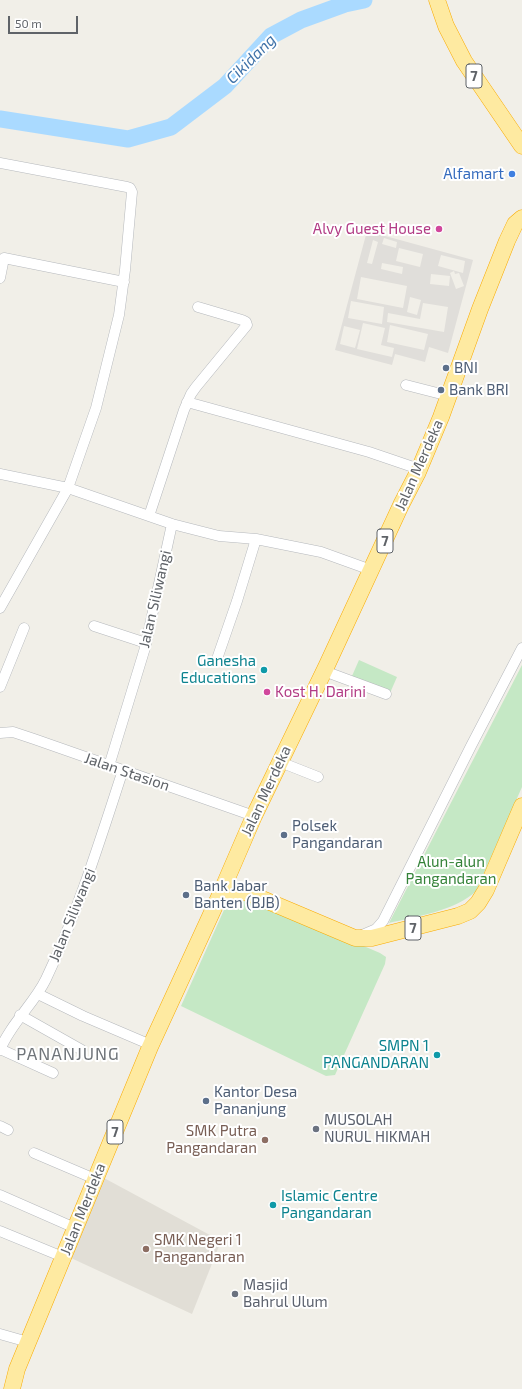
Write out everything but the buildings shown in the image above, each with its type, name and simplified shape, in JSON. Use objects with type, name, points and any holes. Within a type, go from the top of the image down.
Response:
[{"type":"highway","name":"7","points":[[437,0],[446,26],[464,61],[522,146]]},
{"type":"highway","name":"Jalan Merdeka","points":[[12,1389],[17,1369],[151,1045],[219,897],[254,816],[418,472],[441,417],[480,309],[507,241],[515,224],[522,218]]},
{"type":"highway","name":"7","points":[[219,897],[227,893],[246,892],[355,938],[372,938],[452,918],[470,911],[478,903],[486,890],[522,806]]},
{"type":"highway","points":[[234,860],[237,876],[246,892]]},
{"type":"street","points":[[0,163],[130,188],[132,192],[124,282],[119,315],[100,396],[68,488],[1,603]]},
{"type":"street","points":[[0,278],[2,257],[124,282]]},
{"type":"street","points":[[149,516],[187,402],[196,387],[247,325],[246,322],[242,320],[198,307]]},
{"type":"street","points":[[406,385],[449,396]]},
{"type":"street","points":[[187,402],[369,452],[419,469]]},
{"type":"street","points":[[0,474],[68,488],[172,524],[219,536],[256,539],[320,552],[371,570]]},
{"type":"street","name":"Jalan Siliwangi","points":[[109,766],[146,643],[172,524]]},
{"type":"street","points":[[218,656],[256,539]]},
{"type":"street","points":[[94,626],[146,643]]},
{"type":"street","points":[[0,687],[24,628]]},
{"type":"street","points":[[355,938],[376,928],[383,921],[522,648]]},
{"type":"street","points":[[324,671],[386,694]]},
{"type":"street","name":"Jalan Stasion","points":[[0,731],[20,734],[254,816]]},
{"type":"street","points":[[280,762],[318,777]]},
{"type":"street","name":"Jalan Siliwangi","points":[[0,1050],[20,1015],[38,994],[62,942],[101,840],[123,770]]},
{"type":"street","points":[[38,994],[83,1016],[151,1045]]},
{"type":"street","points":[[20,1015],[82,1050]]},
{"type":"street","points":[[0,1050],[53,1073]]},
{"type":"street","points":[[34,1153],[96,1178]]},
{"type":"street","points":[[0,1195],[76,1228]]},
{"type":"street","points":[[0,1231],[63,1257]]},
{"type":"street","points":[[0,1334],[28,1342]]},
{"type":"shaded area","points":[[367,231],[473,260],[448,353],[429,347],[425,362],[395,354],[392,365],[335,350]],"holes":[[[384,238],[397,242],[396,248],[382,244]],[[373,240],[378,242],[372,264],[367,263]],[[399,248],[423,254],[420,267],[396,261]],[[441,255],[465,261],[463,273],[438,266]],[[382,263],[403,267],[402,274],[381,269]],[[454,271],[455,274],[459,273],[464,286],[456,289],[450,273]],[[431,274],[450,276],[449,286],[430,284]],[[361,277],[407,286],[403,308],[357,299]],[[410,297],[421,300],[417,315],[407,312]],[[351,301],[384,307],[382,324],[348,318]],[[423,303],[448,307],[444,332],[387,322],[388,313],[420,319]],[[363,323],[385,328],[381,345],[394,348],[392,357],[357,349]],[[390,325],[428,334],[424,350],[387,342]],[[344,326],[360,330],[355,348],[340,344]]]},
{"type":"shaded area","name":"SMK Negeri 1 Pangandaran","points":[[104,1178],[221,1241],[192,1314],[71,1258]]},
{"type":"green space","points":[[359,660],[397,677],[390,693],[352,676]]},
{"type":"green space","name":"Alun-alun Pangandaran","points":[[522,665],[522,787],[476,891],[468,898],[447,908],[389,923]]},
{"type":"green space","points":[[236,896],[331,932],[386,957],[385,964],[335,1075],[326,1076],[181,1006],[228,901]]},
{"type":"waterway","name":"Cikidang","points":[[0,119],[128,139],[171,127],[225,86],[271,36],[301,20],[345,4],[364,0]]},
{"type":"place","name":"Alfamart","points":[[512,174]]},
{"type":"place","name":"Alvy Guest House","points":[[439,229]]},
{"type":"place","name":"BNI","points":[[446,368]]},
{"type":"place","name":"Bank BRI","points":[[441,390]]},
{"type":"place","name":"Ganesha Educations","points":[[264,670]]},
{"type":"place","name":"Kost H. Darini","points":[[267,692]]},
{"type":"place","name":"Polsek Pangandaran","points":[[284,835]]},
{"type":"place","name":"Bank Jabar Banten (BJB)","points":[[186,895]]},
{"type":"place","name":"SMPN 1 PANGANDARAN","points":[[437,1055]]},
{"type":"place","name":"Kantor Desa Pananjung","points":[[206,1101]]},
{"type":"place","name":"MUSOLAH NURUL HIKMAH","points":[[316,1129]]},
{"type":"place","name":"SMK Putra Pangandaran","points":[[265,1140]]},
{"type":"place","name":"Islamic Centre Pangandaran","points":[[273,1205]]},
{"type":"place","name":"SMK Negeri 1 Pangandaran","points":[[146,1249]]},
{"type":"place","name":"Masjid Bahrul Ulum","points":[[235,1294]]},
{"type":"district","name":"PANANJUNG","points":[[68,1054]]}]
